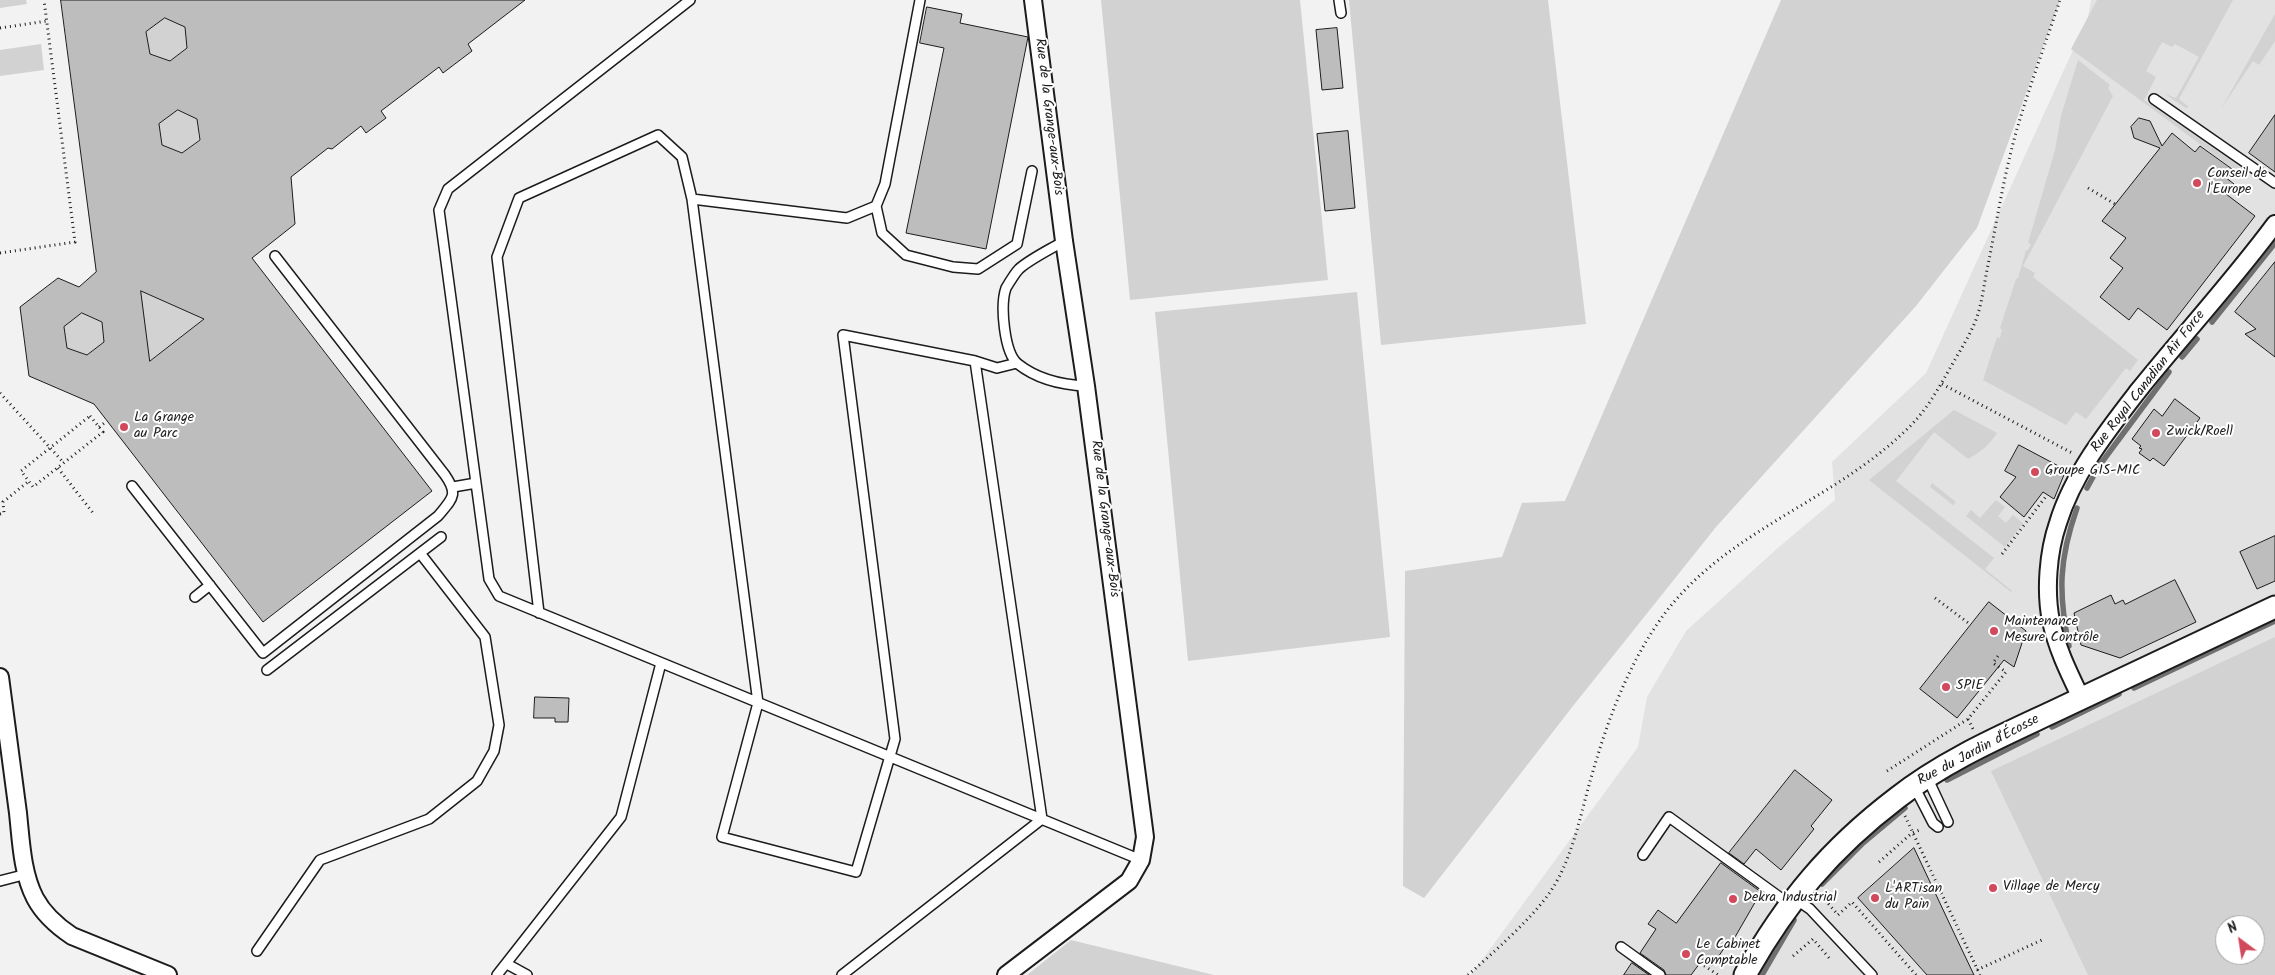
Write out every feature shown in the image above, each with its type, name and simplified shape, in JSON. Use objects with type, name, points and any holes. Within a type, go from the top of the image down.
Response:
[{"type":"street","name":"Rue de la Grange-aux-Bois","points":[[1006,975],[1129,881],[1142,860],[1145,837],[1033,0]]},
{"type":"street","name":"Rue Royal Canadian Air Force","points":[[2081,698],[2059,648],[2051,619],[2049,586],[2052,548],[2058,523],[2087,462],[2120,414],[2275,224]]},
{"type":"street","name":"Rue du Jardin d'Écosse","points":[[1746,975],[1792,901],[1819,869],[1856,831],[1920,781],[1964,756],[2081,698],[2275,607]]},
{"type":"street","points":[[0,677],[27,874],[36,899],[58,927],[89,943],[168,975]]},
{"type":"lane","points":[[690,0],[448,189],[438,210],[489,580],[499,596],[1142,860]]},
{"type":"lane","points":[[920,0],[885,184],[876,206],[882,233],[906,255],[953,267],[978,269],[1017,244],[1032,171]]},
{"type":"lane","points":[[1340,0],[1341,13]]},
{"type":"lane","points":[[2154,99],[2275,183]]},
{"type":"lane","points":[[539,613],[497,257],[519,198],[658,135],[682,157],[692,199],[758,703],[722,837],[856,872],[895,739],[843,336],[975,361],[997,368],[1017,364]]},
{"type":"lane","points":[[692,199],[847,218],[876,206]]},
{"type":"lane","points":[[1064,241],[1019,269],[1006,288],[1003,305],[1008,350],[1017,364],[1031,372],[1064,385],[1086,386]]},
{"type":"lane","points":[[132,486],[263,653],[438,516],[452,498],[453,486],[275,256]]},
{"type":"lane","points":[[975,361],[1042,819]]},
{"type":"lane","points":[[453,486],[476,483]]},
{"type":"lane","points":[[267,670],[441,537]]},
{"type":"lane","points":[[257,951],[320,860],[429,819],[477,781],[494,751],[499,725],[485,637],[420,553]]},
{"type":"lane","points":[[195,597],[210,585]]},
{"type":"lane","points":[[497,975],[621,817],[661,663]]},
{"type":"lane","points":[[1920,781],[1948,822]]},
{"type":"lane","points":[[1920,781],[1935,825]]},
{"type":"lane","points":[[1643,855],[1669,818],[1792,901],[1810,908],[1872,975]]},
{"type":"lane","points":[[842,975],[1042,819]]},
{"type":"lane","points":[[0,881],[27,874]]},
{"type":"lane","points":[[1621,947],[1660,975]]},
{"type":"lane","points":[[507,964],[526,975]]},
{"type":"path","points":[[0,253],[75,242],[44,0]]},
{"type":"path","points":[[1468,975],[1497,949],[1548,895],[1562,870],[1575,834],[1610,718],[1631,667],[1660,620],[1685,589],[1714,562],[1760,529],[1868,463],[1905,432],[1927,408],[1942,384],[1963,349],[1978,314],[2015,137],[2060,0]]},
{"type":"path","points":[[0,28],[47,21]]},
{"type":"path","points":[[2088,188],[2116,204]]},
{"type":"path","points":[[1942,384],[2087,462]]},
{"type":"path","points":[[0,393],[64,463]]},
{"type":"path","points":[[90,416],[103,432],[33,487],[21,471],[50,448],[90,416]]},
{"type":"path","points":[[99,427],[107,421]]},
{"type":"path","points":[[58,468],[93,513]]},
{"type":"path","points":[[0,514],[4,513],[1,502],[29,481]]},
{"type":"path","points":[[2002,554],[2047,495]]},
{"type":"path","points":[[1935,598],[1971,625]]},
{"type":"path","points":[[1888,771],[1968,719],[2006,672],[1993,663],[1998,656]]},
{"type":"path","points":[[1968,719],[1974,732]]},
{"type":"path","points":[[1905,816],[1980,975]]},
{"type":"path","points":[[1879,862],[1912,833],[1935,825]]},
{"type":"path","points":[[1821,895],[1838,915],[1852,902],[1916,975]]},
{"type":"path","points":[[1793,956],[1812,939],[1830,958]]},
{"type":"path","points":[[1977,970],[2044,939]]},
{"type":"path","points":[[1700,963],[1718,975]]},
{"type":"shaded area","points":[[0,0],[26,0],[27,4],[0,8]]},
{"type":"shaded area","points":[[1101,0],[1300,0],[1328,280],[1130,300]]},
{"type":"shaded area","points":[[1349,0],[1548,0],[1586,324],[1381,345]]},
{"type":"shaded area","points":[[1781,0],[2060,0],[1977,228],[1916,306],[1716,527],[1573,706],[1424,898],[1403,886],[1405,571],[1502,557],[1522,503],[1565,501]]},
{"type":"shaded area","points":[[2091,0],[2275,0],[2275,975],[1471,975],[1638,747],[1647,697],[1686,631],[1780,546],[1835,500],[1832,462],[1926,373],[2088,17]]},
{"type":"shaded area","points":[[2097,0],[2233,0],[2179,99],[2189,107],[2186,108],[2165,94],[2176,98],[2199,57],[2175,44],[2172,47],[2162,42],[2146,71],[2156,77],[2144,100],[2246,171],[2242,175],[2071,49]]},
{"type":"shaded area","points":[[2275,14],[2275,41],[2259,65],[2253,61],[2221,109]]},
{"type":"shaded area","points":[[165,18],[185,27],[187,48],[170,61],[150,54],[146,32]]},
{"type":"shaded area","points":[[41,44],[44,70],[0,76],[0,50]]},
{"type":"shaded area","points":[[2078,60],[2110,85],[2108,88],[2113,96],[2023,266],[2035,273],[2033,277],[2138,360],[2130,371],[2126,368],[2086,419],[2076,412],[2066,425],[1983,380],[1997,337],[2000,338],[2002,330],[2000,328],[2026,250],[2028,250],[2031,244],[2028,243],[2055,150],[2061,116]]},
{"type":"shaded area","points":[[178,110],[197,119],[199,140],[182,153],[162,145],[159,124]]},
{"type":"shaded area","points":[[141,291],[204,319],[131,375]]},
{"type":"shaded area","points":[[1357,292],[1390,637],[1188,661],[1155,312]]},
{"type":"shaded area","points":[[82,313],[102,322],[104,342],[87,355],[67,348],[64,327]]},
{"type":"shaded area","points":[[1954,410],[1997,433],[1984,448],[1968,459],[1934,432],[1896,481],[1994,558],[1985,569],[2011,592],[1869,480]]},
{"type":"shaded area","points":[[1932,483],[1956,502],[1953,505],[1930,487]]},
{"type":"shaded area","points":[[1996,500],[2005,507],[1998,516],[2006,523],[2013,515],[2023,523],[2005,547],[1966,516],[1971,510],[1980,518]]},
{"type":"shaded area","points":[[2275,637],[2275,975],[2088,975],[1991,771]]},
{"type":"shaded area","points":[[1071,940],[1214,975],[1027,975]]},
{"type":"building","points":[[61,0],[525,0],[468,44],[472,51],[443,73],[439,67],[381,111],[386,118],[366,133],[361,126],[332,149],[328,148],[291,177],[295,224],[252,258],[432,491],[263,622],[94,404],[29,376],[20,307],[58,278],[79,287],[96,272]],"holes":[[[165,18],[185,27],[187,48],[170,61],[150,54],[146,32]],[[178,110],[197,119],[200,140],[182,153],[162,145],[159,124]],[[141,291],[204,319],[150,361]],[[82,313],[102,322],[104,342],[87,355],[67,348],[64,327]]]},
{"type":"building","points":[[927,7],[962,14],[960,23],[1028,37],[986,249],[906,233],[944,48],[920,43]]},
{"type":"building","points":[[1337,28],[1343,88],[1322,90],[1316,30]]},
{"type":"building","points":[[2275,115],[2275,172],[2249,153]]},
{"type":"building","points":[[2139,118],[2150,121],[2162,146],[2172,133],[2195,152],[2200,146],[2232,169],[2225,177],[2234,184],[2226,194],[2255,216],[2167,330],[2138,308],[2129,320],[2100,297],[2123,268],[2110,258],[2126,238],[2102,221],[2160,148],[2134,138],[2131,127]]},
{"type":"building","points":[[1348,131],[1355,208],[1325,211],[1317,134]]},
{"type":"building","points":[[2275,262],[2275,357],[2245,334],[2256,329],[2235,312]]},
{"type":"building","points":[[2175,399],[2200,418],[2164,466],[2153,458],[2150,461],[2139,453],[2142,449],[2139,448],[2141,446],[2132,439],[2154,409],[2162,416]]},
{"type":"building","points":[[2019,445],[2066,470],[2054,499],[2043,492],[2024,517],[2000,497],[2016,477],[2005,471]]},
{"type":"building","points":[[2275,536],[2275,581],[2257,589],[2240,552]]},
{"type":"building","points":[[2175,580],[2196,622],[2120,658],[2081,645],[2074,613],[2111,595],[2115,604],[2123,600],[2125,604]]},
{"type":"building","points":[[1989,602],[2026,631],[2014,667],[2004,660],[1957,718],[1920,689]]},
{"type":"building","points":[[535,697],[569,698],[568,722],[555,722],[555,718],[534,718]]},
{"type":"building","points":[[1795,770],[1832,800],[1811,826],[1814,829],[1781,870],[1756,849],[1744,864],[1729,853]]},
{"type":"building","points":[[1914,848],[1974,975],[1927,975],[1858,898]]},
{"type":"building","points":[[1721,863],[1761,892],[1731,944],[1729,941],[1712,966],[1703,959],[1691,975],[1666,975],[1664,970],[1640,953],[1656,929],[1648,924],[1658,910],[1676,923]]},
{"type":"building","points":[[1632,963],[1649,975],[1624,975]]},
{"type":"waterway","points":[[2212,322],[2275,243]]},
{"type":"waterway","points":[[2182,357],[2197,339]]},
{"type":"waterway","points":[[2099,466],[2169,372]]},
{"type":"waterway","points":[[2087,488],[2093,477]]},
{"type":"waterway","points":[[2069,646],[2063,609],[2062,576],[2067,544],[2077,508]]},
{"type":"waterway","points":[[2134,688],[2275,621]]},
{"type":"waterway","points":[[2052,727],[2119,694]]},
{"type":"waterway","points":[[1947,780],[2037,734]]},
{"type":"waterway","points":[[1822,884],[1862,844],[1905,808]]},
{"type":"waterway","points":[[1762,975],[1794,920]]},
{"type":"place","name":"Conseil de l'Europe","points":[[2197,183]]},
{"type":"place","name":"La Grange au Parc","points":[[124,427]]},
{"type":"place","name":"Zwick/Roell","points":[[2156,433]]},
{"type":"place","name":"Groupe GIS-MIC","points":[[2035,472]]},
{"type":"place","name":"Maintenance Mesure Contrôle","points":[[1994,631]]},
{"type":"place","name":"SPIE","points":[[1946,687]]},
{"type":"place","name":"Village de Mercy","points":[[1993,888]]},
{"type":"place","name":"L'ARTisan du Pain","points":[[1875,898]]},
{"type":"place","name":"Dekra Industrial","points":[[1733,899]]},
{"type":"place","name":"Le Cabinet Comptable","points":[[1686,954]]}]
